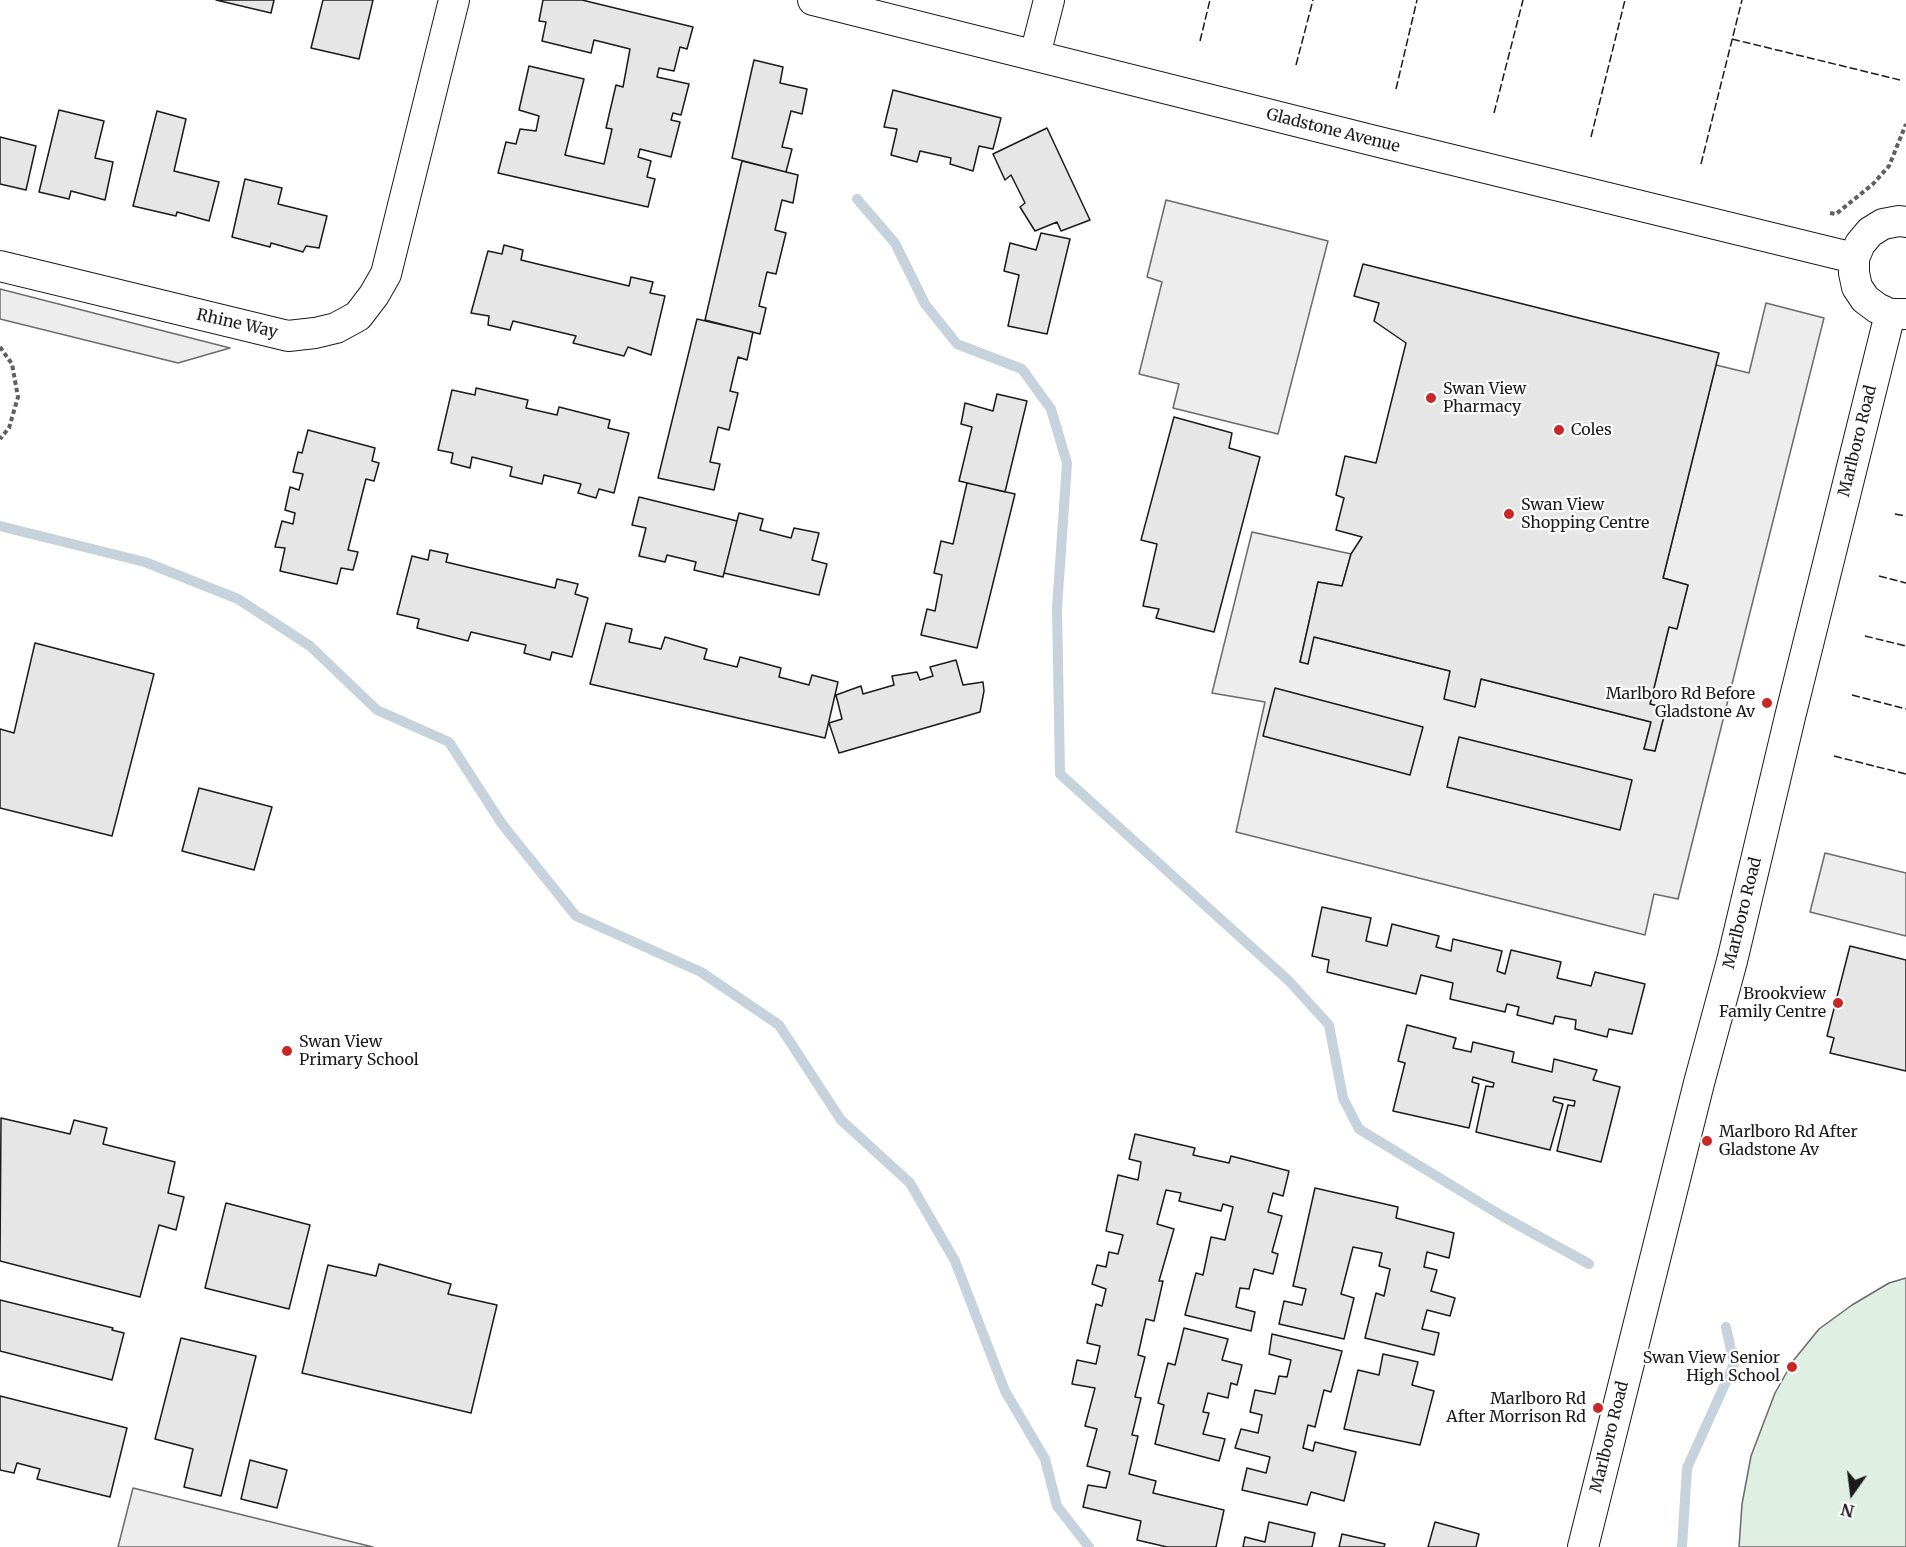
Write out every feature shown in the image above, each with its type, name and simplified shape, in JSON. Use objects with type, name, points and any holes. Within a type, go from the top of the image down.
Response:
[{"type":"street","name":"Rhine Way","points":[[0,266],[288,336],[336,328],[358,316],[386,274],[454,0]]},
{"type":"street","name":"Gladstone Avenue","points":[[813,0],[1854,258]]},
{"type":"street","points":[[1035,56],[1048,0]]},
{"type":"street","points":[[1898,314],[1876,308],[1865,299],[1857,287],[1854,258],[1860,244],[1870,232],[1883,224],[1906,222]]},
{"type":"street","name":"Marlboro Road","points":[[1583,1547],[1699,1083],[1732,961],[1790,717],[1898,314]]},
{"type":"path","points":[[1830,213],[1836,214],[1873,184],[1889,166],[1906,124]]},
{"type":"path","points":[[0,346],[12,364],[18,397],[9,428],[0,439]]},
{"type":"green space","points":[[1906,1278],[1906,1547],[1739,1547],[1742,1504],[1751,1456],[1775,1393],[1793,1361],[1819,1329],[1852,1305],[1889,1283]]},
{"type":"shaded area","points":[[1166,200],[1328,241],[1278,434],[1173,408],[1179,384],[1139,374],[1162,282],[1147,277]]},
{"type":"shaded area","points":[[0,289],[230,348],[178,363],[0,319]]},
{"type":"shaded area","points":[[1766,303],[1824,318],[1678,899],[1654,894],[1645,935],[1236,832],[1265,702],[1212,693],[1252,532],[1351,554],[1342,586],[1318,582],[1300,662],[1314,637],[1450,671],[1475,706],[1481,679],[1651,722],[1644,749],[1655,751],[1666,709],[1650,704],[1669,627],[1677,628],[1688,585],[1663,578],[1716,365],[1749,373]]},
{"type":"shaded area","points":[[1825,853],[1906,873],[1906,936],[1810,912]]},
{"type":"shaded area","points":[[133,1488],[373,1547],[118,1547]]},
{"type":"building","points":[[216,0],[274,0],[271,13]]},
{"type":"building","points":[[323,0],[373,0],[359,59],[311,48]]},
{"type":"building","points":[[543,0],[582,0],[693,27],[687,49],[680,47],[674,71],[659,68],[657,77],[689,84],[681,115],[673,113],[671,120],[680,122],[671,157],[640,149],[638,157],[651,161],[647,177],[655,179],[648,207],[498,173],[506,142],[516,144],[520,129],[536,131],[539,116],[519,110],[529,66],[584,79],[565,155],[604,164],[612,129],[606,128],[616,85],[623,87],[630,49],[594,40],[591,53],[542,41],[546,22],[539,21]]},
{"type":"building","points":[[754,60],[783,67],[780,83],[807,89],[802,114],[791,111],[782,147],[792,149],[786,172],[732,158]]},
{"type":"building","points":[[893,90],[1001,118],[993,149],[979,146],[973,171],[950,164],[951,158],[920,151],[917,162],[891,155],[897,129],[884,127]]},
{"type":"building","points":[[59,110],[104,121],[95,158],[113,162],[105,200],[71,191],[69,199],[39,192]]},
{"type":"building","points":[[157,111],[186,119],[174,171],[219,182],[209,221],[177,212],[176,216],[133,206]]},
{"type":"building","points":[[1047,128],[1090,220],[1061,231],[1057,222],[1035,231],[1020,207],[1025,203],[1011,175],[1005,180],[993,154]]},
{"type":"building","points":[[0,137],[36,146],[26,190],[0,184]]},
{"type":"building","points":[[742,161],[798,175],[793,203],[782,200],[775,230],[786,233],[776,274],[767,272],[759,306],[766,308],[760,334],[705,320]]},
{"type":"building","points":[[245,179],[282,188],[278,204],[327,216],[319,248],[306,246],[303,252],[271,243],[270,247],[232,237]]},
{"type":"building","points":[[1041,233],[1070,239],[1047,334],[1008,326],[1019,275],[1004,271],[1010,243],[1036,250]]},
{"type":"building","points":[[504,245],[523,250],[521,260],[629,286],[631,277],[653,282],[650,293],[665,296],[651,355],[628,347],[624,356],[573,343],[576,336],[513,321],[510,330],[488,325],[489,316],[471,313],[488,251],[502,254]]},
{"type":"building","name":"Swan View Shopping Centre","points":[[1363,264],[1719,353],[1663,578],[1688,585],[1677,629],[1669,627],[1650,704],[1666,708],[1655,751],[1644,749],[1651,722],[1481,679],[1475,707],[1444,699],[1450,671],[1314,637],[1308,664],[1300,662],[1318,582],[1342,586],[1351,554],[1362,537],[1336,530],[1344,498],[1336,495],[1345,456],[1376,463],[1406,343],[1374,321],[1379,303],[1354,296]]},
{"type":"building","points":[[697,319],[753,332],[747,360],[738,357],[730,391],[738,393],[729,430],[718,427],[710,462],[720,464],[714,490],[658,478]]},
{"type":"building","points":[[476,388],[528,400],[526,408],[557,415],[559,407],[610,420],[608,428],[629,433],[614,493],[599,489],[596,498],[578,493],[581,484],[544,475],[542,484],[510,476],[512,467],[472,457],[470,468],[451,463],[453,453],[438,450],[452,390],[475,395]]},
{"type":"building","points":[[997,394],[1027,401],[1005,492],[959,481],[972,427],[961,424],[965,403],[993,411]]},
{"type":"building","points":[[1174,417],[1232,433],[1229,448],[1260,457],[1214,632],[1156,618],[1159,609],[1143,606],[1157,544],[1141,540]]},
{"type":"building","points":[[308,430],[375,448],[372,461],[379,463],[374,481],[366,479],[348,550],[358,552],[353,570],[341,568],[337,584],[280,571],[285,548],[275,547],[282,521],[293,524],[295,513],[285,510],[290,487],[299,490],[303,474],[293,472],[298,452],[302,453]]},
{"type":"building","points":[[967,483],[1015,494],[977,648],[921,635],[927,609],[935,611],[942,575],[934,573],[941,541],[953,544]]},
{"type":"building","points":[[639,497],[737,521],[723,577],[694,570],[696,562],[667,555],[665,562],[639,556],[646,528],[632,525]]},
{"type":"building","points":[[739,513],[763,519],[760,530],[791,538],[794,528],[819,533],[812,560],[827,564],[819,595],[724,573]]},
{"type":"building","points":[[430,550],[448,554],[446,562],[555,588],[557,579],[578,584],[575,594],[588,598],[572,657],[552,652],[550,660],[524,653],[526,645],[471,632],[468,641],[417,628],[419,619],[397,614],[412,556],[428,560]]},
{"type":"building","points":[[606,623],[632,629],[629,642],[661,649],[665,637],[707,649],[704,659],[737,667],[740,657],[781,668],[779,677],[809,685],[812,675],[838,682],[825,738],[590,684]]},
{"type":"building","points":[[35,643],[154,674],[112,836],[0,808],[0,729],[14,733]]},
{"type":"building","points":[[956,660],[963,685],[983,682],[984,691],[980,712],[839,753],[829,723],[842,719],[836,695],[861,686],[863,694],[894,685],[892,676],[917,672],[920,680],[933,676],[930,667]]},
{"type":"building","points":[[1275,688],[1423,727],[1410,775],[1263,736]]},
{"type":"building","points":[[1459,737],[1632,780],[1620,830],[1447,787]]},
{"type":"building","points":[[199,788],[272,807],[254,870],[182,851]]},
{"type":"building","points":[[1322,907],[1371,918],[1366,941],[1387,946],[1392,924],[1439,936],[1436,947],[1451,951],[1453,939],[1502,951],[1497,971],[1505,974],[1511,950],[1561,962],[1557,978],[1591,986],[1595,972],[1645,984],[1632,1034],[1609,1029],[1607,1037],[1575,1029],[1576,1020],[1555,1016],[1553,1024],[1517,1015],[1519,1007],[1507,1004],[1505,1012],[1450,999],[1453,983],[1421,975],[1416,994],[1327,972],[1329,960],[1312,956]]},
{"type":"building","points":[[1850,946],[1906,960],[1906,1071],[1830,1053],[1834,1038],[1827,1036]]},
{"type":"building","points":[[1407,1025],[1456,1038],[1453,1048],[1471,1052],[1473,1042],[1514,1052],[1512,1062],[1552,1072],[1554,1059],[1597,1070],[1593,1080],[1620,1087],[1601,1162],[1557,1151],[1568,1105],[1574,1106],[1575,1101],[1554,1097],[1553,1101],[1563,1104],[1550,1150],[1476,1132],[1486,1086],[1493,1087],[1494,1083],[1473,1077],[1472,1082],[1479,1084],[1469,1128],[1393,1111],[1405,1063],[1398,1061]]},
{"type":"building","points":[[1,1118],[70,1134],[74,1120],[107,1128],[103,1144],[175,1162],[168,1193],[184,1197],[176,1230],[159,1225],[140,1297],[0,1261]]},
{"type":"building","points":[[1135,1134],[1195,1148],[1193,1155],[1229,1163],[1231,1156],[1289,1171],[1283,1196],[1273,1193],[1268,1212],[1282,1216],[1272,1252],[1278,1254],[1273,1274],[1254,1269],[1249,1289],[1240,1288],[1236,1307],[1255,1312],[1251,1331],[1185,1315],[1196,1273],[1203,1275],[1211,1237],[1225,1240],[1233,1207],[1223,1204],[1221,1211],[1179,1201],[1181,1193],[1166,1190],[1157,1224],[1174,1229],[1159,1281],[1163,1281],[1154,1321],[1146,1319],[1138,1355],[1145,1357],[1135,1397],[1141,1398],[1132,1435],[1138,1436],[1129,1474],[1156,1481],[1153,1493],[1224,1510],[1216,1547],[1167,1547],[1137,1540],[1141,1521],[1083,1507],[1088,1485],[1106,1488],[1110,1472],[1087,1466],[1097,1429],[1085,1426],[1095,1388],[1072,1384],[1077,1360],[1096,1364],[1100,1346],[1087,1343],[1096,1304],[1102,1306],[1106,1289],[1092,1284],[1097,1265],[1106,1267],[1109,1252],[1118,1254],[1123,1235],[1106,1231],[1118,1175],[1138,1180],[1141,1162],[1129,1159]]},
{"type":"building","points":[[1315,1188],[1398,1207],[1396,1218],[1454,1233],[1449,1258],[1427,1252],[1424,1267],[1437,1270],[1431,1291],[1455,1298],[1450,1316],[1427,1310],[1422,1329],[1439,1333],[1434,1355],[1365,1338],[1376,1293],[1384,1296],[1390,1269],[1379,1266],[1382,1253],[1353,1247],[1341,1294],[1354,1298],[1344,1339],[1279,1324],[1284,1301],[1302,1305],[1306,1289],[1293,1286]]},
{"type":"building","points":[[226,1203],[310,1225],[289,1309],[205,1288]]},
{"type":"building","points":[[379,1264],[451,1284],[448,1294],[497,1305],[471,1413],[302,1373],[328,1265],[376,1276]]},
{"type":"building","points":[[0,1300],[113,1328],[112,1330],[124,1333],[112,1380],[0,1351]]},
{"type":"building","points":[[1184,1328],[1228,1339],[1222,1360],[1242,1365],[1237,1385],[1231,1383],[1228,1398],[1208,1393],[1203,1412],[1209,1413],[1203,1434],[1225,1439],[1219,1461],[1155,1444],[1164,1405],[1158,1403],[1168,1363],[1175,1365]]},
{"type":"building","points":[[1272,1334],[1342,1351],[1331,1392],[1324,1390],[1315,1427],[1308,1425],[1303,1448],[1313,1451],[1315,1442],[1356,1452],[1344,1501],[1311,1492],[1307,1505],[1242,1490],[1247,1468],[1266,1473],[1270,1457],[1235,1448],[1241,1429],[1258,1433],[1262,1415],[1250,1412],[1255,1390],[1275,1394],[1279,1376],[1287,1377],[1291,1360],[1269,1354]]},
{"type":"building","points":[[181,1338],[256,1356],[221,1496],[184,1487],[193,1449],[155,1439]]},
{"type":"building","points":[[1383,1354],[1418,1362],[1412,1385],[1434,1391],[1420,1445],[1344,1429],[1358,1370],[1379,1375]]},
{"type":"building","points":[[0,1396],[127,1428],[110,1497],[37,1479],[40,1469],[17,1463],[14,1473],[0,1470]]},
{"type":"building","points":[[250,1460],[287,1470],[277,1508],[241,1499]]},
{"type":"building","points":[[1269,1522],[1315,1533],[1312,1547],[1243,1547],[1245,1537],[1265,1542]]},
{"type":"building","points":[[1435,1522],[1479,1534],[1476,1547],[1428,1547]]},
{"type":"building","points":[[1342,1534],[1385,1544],[1384,1547],[1339,1547]]},
{"type":"waterway","points":[[857,199],[895,243],[925,304],[957,344],[1022,369],[1051,409],[1067,463],[1057,608],[1060,774],[1289,981],[1329,1025],[1343,1098],[1359,1129],[1502,1216],[1589,1264]]},
{"type":"waterway","points":[[0,526],[145,562],[238,599],[310,646],[377,710],[449,742],[502,824],[576,916],[701,972],[779,1025],[841,1120],[910,1183],[955,1261],[1005,1391],[1045,1459],[1057,1506],[1089,1547]]},
{"type":"waterway","points":[[1682,1547],[1687,1468],[1734,1364],[1726,1327]]},
{"type":"fence","points":[[1200,41],[1210,0]]},
{"type":"fence","points":[[1296,65],[1313,0]]},
{"type":"fence","points":[[1396,89],[1417,0]]},
{"type":"fence","points":[[1494,113],[1523,0]]},
{"type":"fence","points":[[1591,137],[1625,0]]},
{"type":"fence","points":[[1701,164],[1742,0]]},
{"type":"fence","points":[[1732,39],[1900,80]]},
{"type":"fence","points":[[1895,514],[1906,516]]},
{"type":"fence","points":[[1879,576],[1906,583]]},
{"type":"fence","points":[[1865,636],[1906,646]]},
{"type":"fence","points":[[1852,695],[1906,709]]},
{"type":"fence","points":[[1834,756],[1906,774]]},
{"type":"place","name":"Swan View Pharmacy","points":[[1431,398]]},
{"type":"place","name":"Coles","points":[[1559,430]]},
{"type":"place","name":"Swan View Shopping Centre","points":[[1509,514]]},
{"type":"place","name":"Marlboro Rd Before Gladstone Av","points":[[1767,703]]},
{"type":"place","name":"Brookview Family Centre","points":[[1838,1003]]},
{"type":"place","name":"Swan View Primary School","points":[[287,1051]]},
{"type":"place","name":"Marlboro Rd After Gladstone Av","points":[[1707,1141]]},
{"type":"place","name":"Swan View Senior High School","points":[[1792,1367]]},
{"type":"place","name":"Marlboro Rd After Morrison Rd","points":[[1598,1408]]}]
